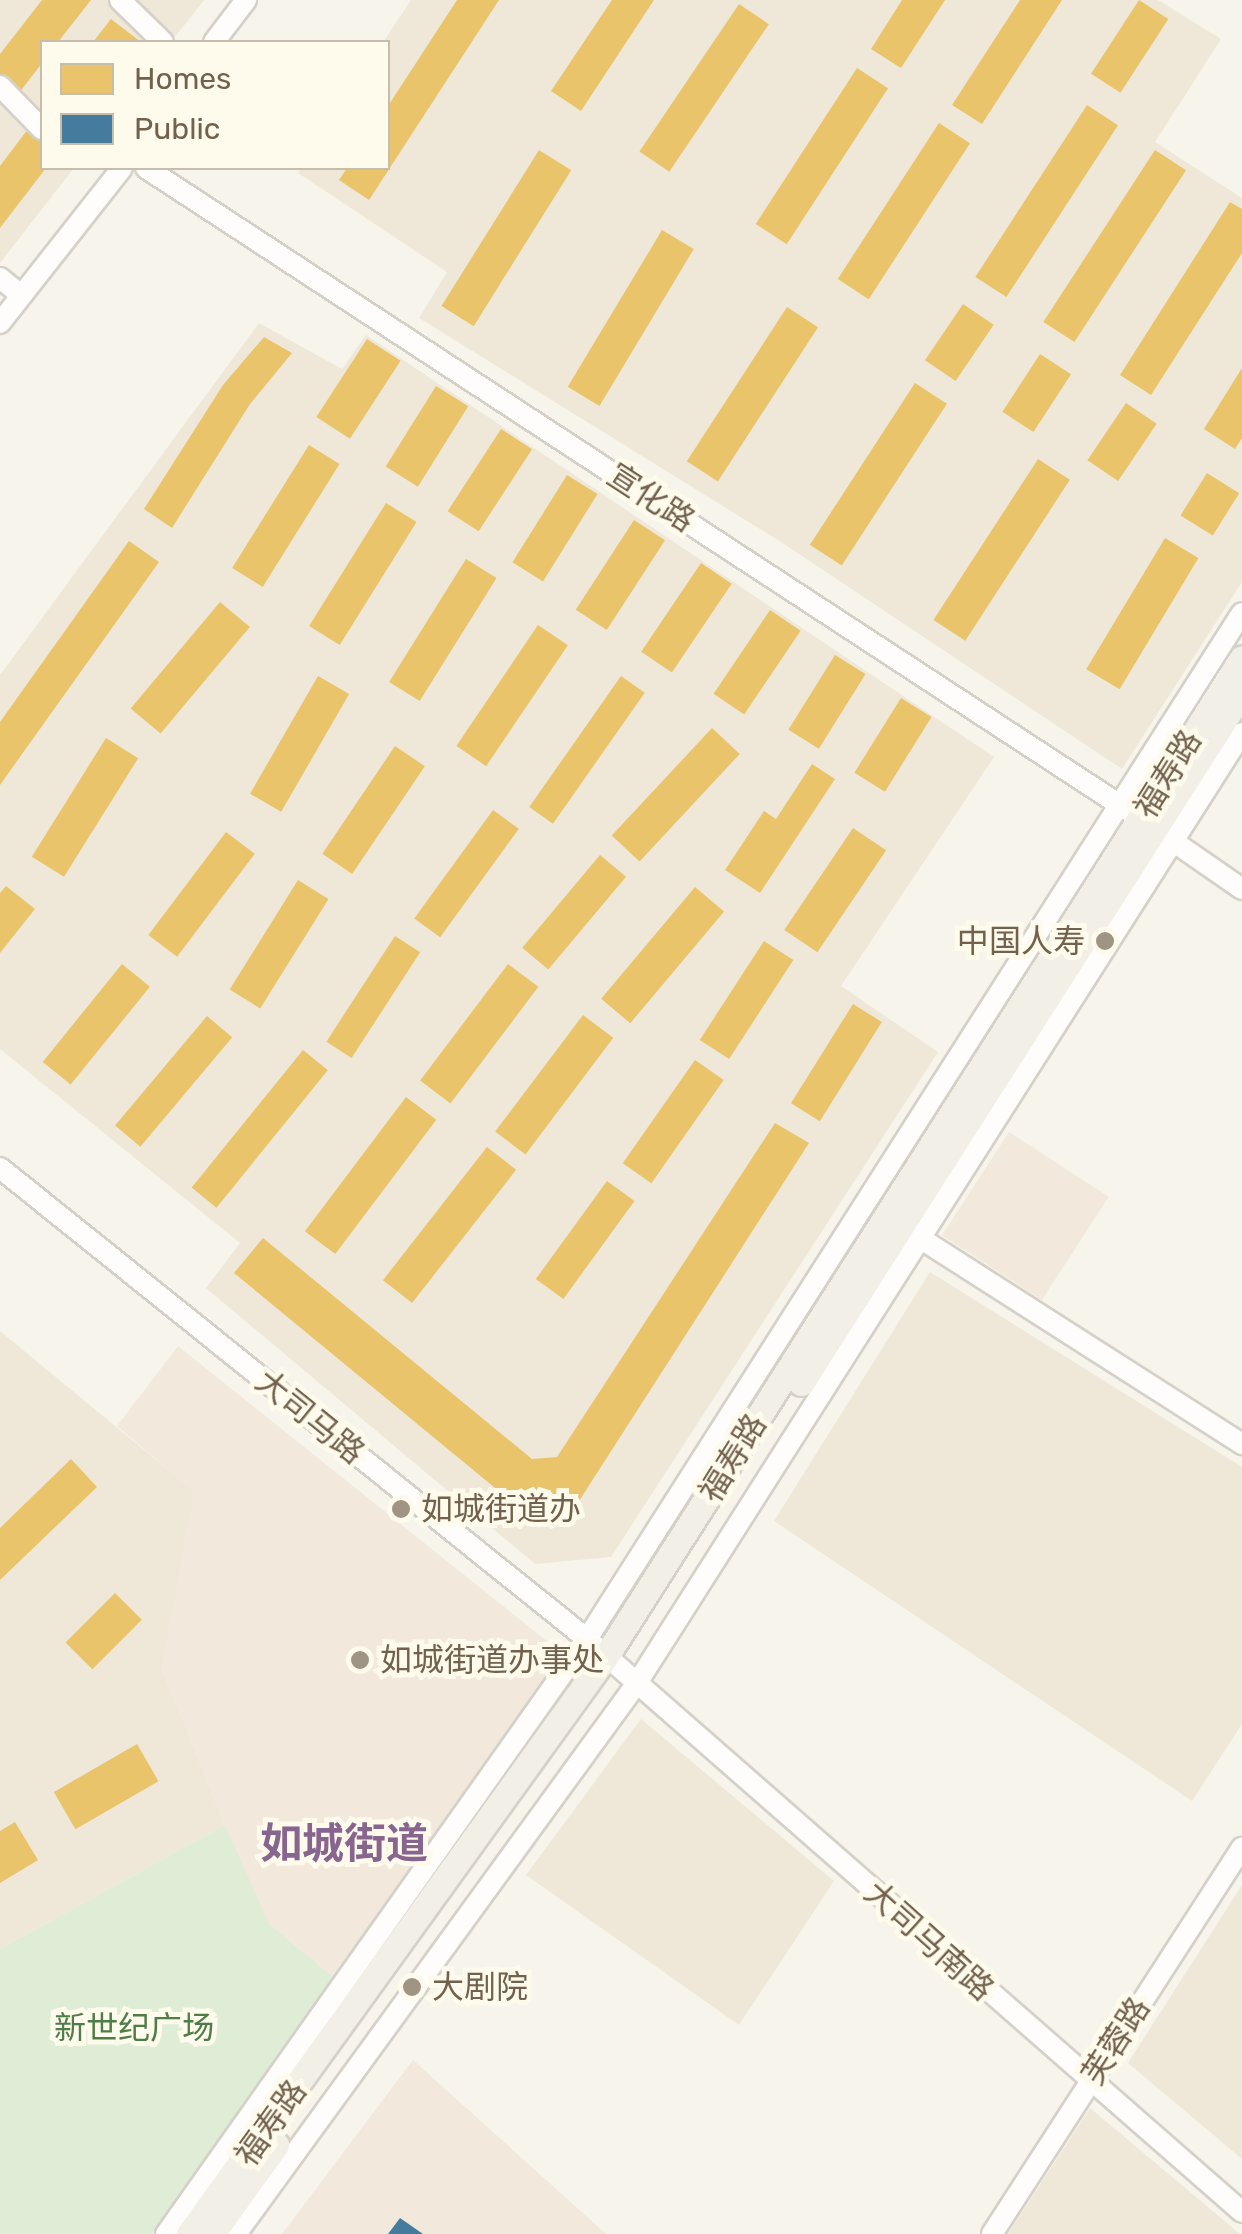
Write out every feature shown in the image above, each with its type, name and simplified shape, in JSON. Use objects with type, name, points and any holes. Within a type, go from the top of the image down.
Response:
[{"type":"main road","name":"福寿路","points":[[212,2234],[621,1668],[912,1233],[1242,658]]},
{"type":"main road","name":"福寿路","points":[[189,2234],[621,1668],[1148,824],[1242,692]]},
{"type":"street","points":[[120,0],[160,40]]},
{"type":"street","points":[[216,40],[246,0]]},
{"type":"street","points":[[0,86],[40,127]]},
{"type":"street","name":"宣化路","points":[[149,170],[1242,889]]},
{"type":"street","points":[[0,323],[111,171]]},
{"type":"street","points":[[0,278],[21,295]]},
{"type":"street","points":[[166,2234],[586,1639],[1148,824],[1242,613]]},
{"type":"street","points":[[1148,824],[1242,733]]},
{"type":"street","name":"大司马路","points":[[0,1168],[621,1668]]},
{"type":"street","points":[[912,1233],[1242,1444]]},
{"type":"street","points":[[236,2234],[621,1668]]},
{"type":"street","name":"大司马南路","points":[[621,1668],[1088,2083],[1242,2212]]},
{"type":"street","name":"芙蓉路","points":[[992,2234],[1242,1848]]},
{"type":"shaded area","points":[[0,0],[204,0],[173,40],[40,40],[40,170],[72,170],[0,263]]},
{"type":"shaded area","points":[[411,0],[1158,0],[1221,39],[1155,142],[1242,198],[1242,582],[1122,769],[781,542],[419,318],[447,272],[298,173],[390,170],[390,40],[384,40]]},
{"type":"shaded area","points":[[259,323],[342,369],[366,335],[994,757],[841,986],[938,1052],[611,1557],[535,1564],[206,1288],[240,1243],[0,1049],[0,675]]},
{"type":"shaded area","points":[[1009,1132],[1109,1197],[1042,1300],[942,1235]]},
{"type":"shaded area","points":[[930,1272],[1242,1467],[1242,1724],[1192,1801],[774,1521]]},
{"type":"shaded area","points":[[0,1331],[195,1492],[162,1669],[225,1825],[0,1949]]},
{"type":"shaded area","name":"如城街道办事处","points":[[178,1346],[558,1650],[549,1681],[336,1979],[269,1924],[254,1900],[162,1669],[194,1492],[117,1426]]},
{"type":"shaded area","points":[[641,1719],[834,1881],[739,2025],[526,1875]]},
{"type":"shaded area","points":[[1242,1885],[1242,2159],[1128,2063]]},
{"type":"shaded area","points":[[413,2060],[606,2234],[282,2234]]},
{"type":"shaded area","points":[[1090,2108],[1240,2234],[1008,2234]]},
{"type":"green space","name":"新世纪广场","points":[[225,1825],[269,1924],[336,1979],[152,2234],[0,2234],[0,1949]]},
{"type":"building: Homes","points":[[42,0],[91,0],[60,40],[40,40],[40,66],[19,93],[0,78],[0,54]]},
{"type":"building: Homes","points":[[457,0],[499,0],[390,168],[390,103]]},
{"type":"building: Homes","points":[[612,0],[654,0],[581,111],[551,91]]},
{"type":"building: Homes","points":[[902,0],[945,0],[901,68],[871,49]]},
{"type":"building: Homes","points":[[1020,0],[1062,0],[982,124],[952,105]]},
{"type":"building: Homes","points":[[1139,0],[1168,19],[1120,93],[1091,74]]},
{"type":"building: Homes","points":[[739,4],[769,24],[669,172],[639,152]]},
{"type":"building: Homes","points":[[111,19],[138,40],[95,40]]},
{"type":"building: Homes","points":[[857,68],[888,88],[787,244],[756,224]]},
{"type":"building: Homes","points":[[1087,105],[1118,125],[1006,297],[975,277]]},
{"type":"building: Homes","points":[[939,123],[970,143],[869,299],[838,279]]},
{"type":"building: Homes","points":[[28,129],[40,138],[40,170],[44,170],[0,228],[0,166]]},
{"type":"building: Homes","points":[[539,150],[571,170],[474,326],[441,306]]},
{"type":"building: Homes","points":[[1155,150],[1186,170],[1074,342],[1043,322]]},
{"type":"building: Homes","points":[[346,170],[388,170],[369,200],[339,180]]},
{"type":"building: Homes","points":[[1230,202],[1242,209],[1242,253],[1151,395],[1120,375]]},
{"type":"building: Homes","points":[[662,230],[694,249],[599,406],[568,387]]},
{"type":"building: Homes","points":[[963,304],[994,325],[956,381],[925,360]]},
{"type":"building: Homes","points":[[787,307],[818,327],[718,481],[687,461]]},
{"type":"building: Homes","points":[[264,337],[292,353],[250,404],[172,528],[144,509],[223,385]]},
{"type":"building: Homes","points":[[367,339],[401,361],[350,439],[316,417]]},
{"type":"building: Homes","points":[[1040,354],[1071,374],[1033,432],[1002,412]]},
{"type":"building: Homes","points":[[1242,368],[1242,438],[1235,449],[1204,429]]},
{"type":"building: Homes","points":[[915,383],[947,404],[842,566],[810,545]]},
{"type":"building: Homes","points":[[436,386],[468,406],[418,487],[386,467]]},
{"type":"building: Homes","points":[[1126,403],[1157,424],[1118,481],[1087,460]]},
{"type":"building: Homes","points":[[501,429],[532,449],[479,531],[448,511]]},
{"type":"building: Homes","points":[[309,445],[340,464],[263,587],[232,568]]},
{"type":"building: Homes","points":[[1038,459],[1070,480],[965,641],[933,620]]},
{"type":"building: Homes","points":[[1207,473],[1239,493],[1213,536],[1181,515]]},
{"type":"building: Homes","points":[[567,475],[598,494],[543,581],[512,562]]},
{"type":"building: Homes","points":[[386,503],[417,522],[340,645],[309,626]]},
{"type":"building: Homes","points":[[634,520],[665,540],[607,630],[576,610]]},
{"type":"building: Homes","points":[[1165,538],[1198,558],[1120,689],[1086,669]]},
{"type":"building: Homes","points":[[129,541],[159,562],[0,785],[0,722]]},
{"type":"building: Homes","points":[[466,559],[497,578],[420,701],[389,682]]},
{"type":"building: Homes","points":[[701,563],[732,584],[672,672],[641,652]]},
{"type":"building: Homes","points":[[220,602],[250,627],[161,734],[131,708]]},
{"type":"building: Homes","points":[[770,610],[801,631],[744,714],[714,694]]},
{"type":"building: Homes","points":[[538,625],[568,645],[486,766],[456,746]]},
{"type":"building: Homes","points":[[835,655],[866,674],[819,749],[788,730]]},
{"type":"building: Homes","points":[[318,676],[349,694],[281,812],[250,794]]},
{"type":"building: Homes","points":[[621,676],[645,693],[553,824],[529,807]]},
{"type":"building: Homes","points":[[901,698],[932,717],[885,792],[854,773]]},
{"type":"building: Homes","points":[[712,728],[740,754],[640,861],[612,836]]},
{"type":"building: Homes","points":[[106,738],[138,758],[64,877],[32,857]]},
{"type":"building: Homes","points":[[395,746],[425,766],[352,874],[322,854]]},
{"type":"building: Homes","points":[[812,764],[835,779],[760,893],[725,870],[764,811],[776,819]]},
{"type":"building: Homes","points":[[493,810],[519,829],[440,937],[414,918]]},
{"type":"building: Homes","points":[[853,828],[886,850],[817,952],[784,930]]},
{"type":"building: Homes","points":[[226,832],[255,854],[177,957],[148,935]]},
{"type":"building: Homes","points":[[600,855],[626,877],[548,970],[522,948]]},
{"type":"building: Homes","points":[[298,880],[329,899],[260,1008],[230,989]]},
{"type":"building: Homes","points":[[6,886],[35,909],[0,953],[0,893]]},
{"type":"building: Homes","points":[[695,887],[724,911],[630,1023],[601,999]]},
{"type":"building: Homes","points":[[395,936],[420,952],[352,1058],[326,1042]]},
{"type":"building: Homes","points":[[764,941],[793,960],[729,1059],[700,1040]]},
{"type":"building: Homes","points":[[122,964],[150,987],[71,1085],[43,1062]]},
{"type":"building: Homes","points":[[508,964],[538,987],[450,1103],[420,1081]]},
{"type":"building: Homes","points":[[853,1004],[882,1022],[820,1121],[791,1103]]},
{"type":"building: Homes","points":[[583,1015],[613,1038],[525,1154],[495,1132]]},
{"type":"building: Homes","points":[[207,1016],[232,1037],[140,1147],[115,1126]]},
{"type":"building: Homes","points":[[303,1050],[328,1070],[216,1208],[192,1188]]},
{"type":"building: Homes","points":[[695,1060],[724,1080],[651,1183],[623,1163]]},
{"type":"building: Homes","points":[[406,1097],[436,1120],[335,1254],[305,1231]]},
{"type":"building: Homes","points":[[775,1123],[809,1143],[572,1512],[529,1516],[234,1273],[263,1238],[532,1459],[557,1457]]},
{"type":"building: Homes","points":[[487,1147],[516,1170],[412,1303],[383,1280]]},
{"type":"building: Homes","points":[[607,1181],[635,1201],[563,1299],[536,1279]]},
{"type":"building: Homes","points":[[71,1459],[97,1487],[0,1580],[0,1528]]},
{"type":"building: Homes","points":[[115,1593],[142,1620],[92,1669],[66,1642]]},
{"type":"building: Homes","points":[[137,1744],[158,1781],[75,1829],[54,1792]]},
{"type":"building: Homes","points":[[15,1822],[38,1860],[0,1883],[0,1831]]},
{"type":"building: Public","points":[[400,2218],[423,2234],[388,2234]]},
{"type":"place","name":"中国人寿","points":[[1105,941]]},
{"type":"place","name":"如城街道办","points":[[401,1509]]},
{"type":"place","name":"如城街道办事处","points":[[360,1660]]},
{"type":"place","name":"大剧院","points":[[412,1987]]},
{"type":"district","name":"如城街道","points":[[344,1844]]}]
